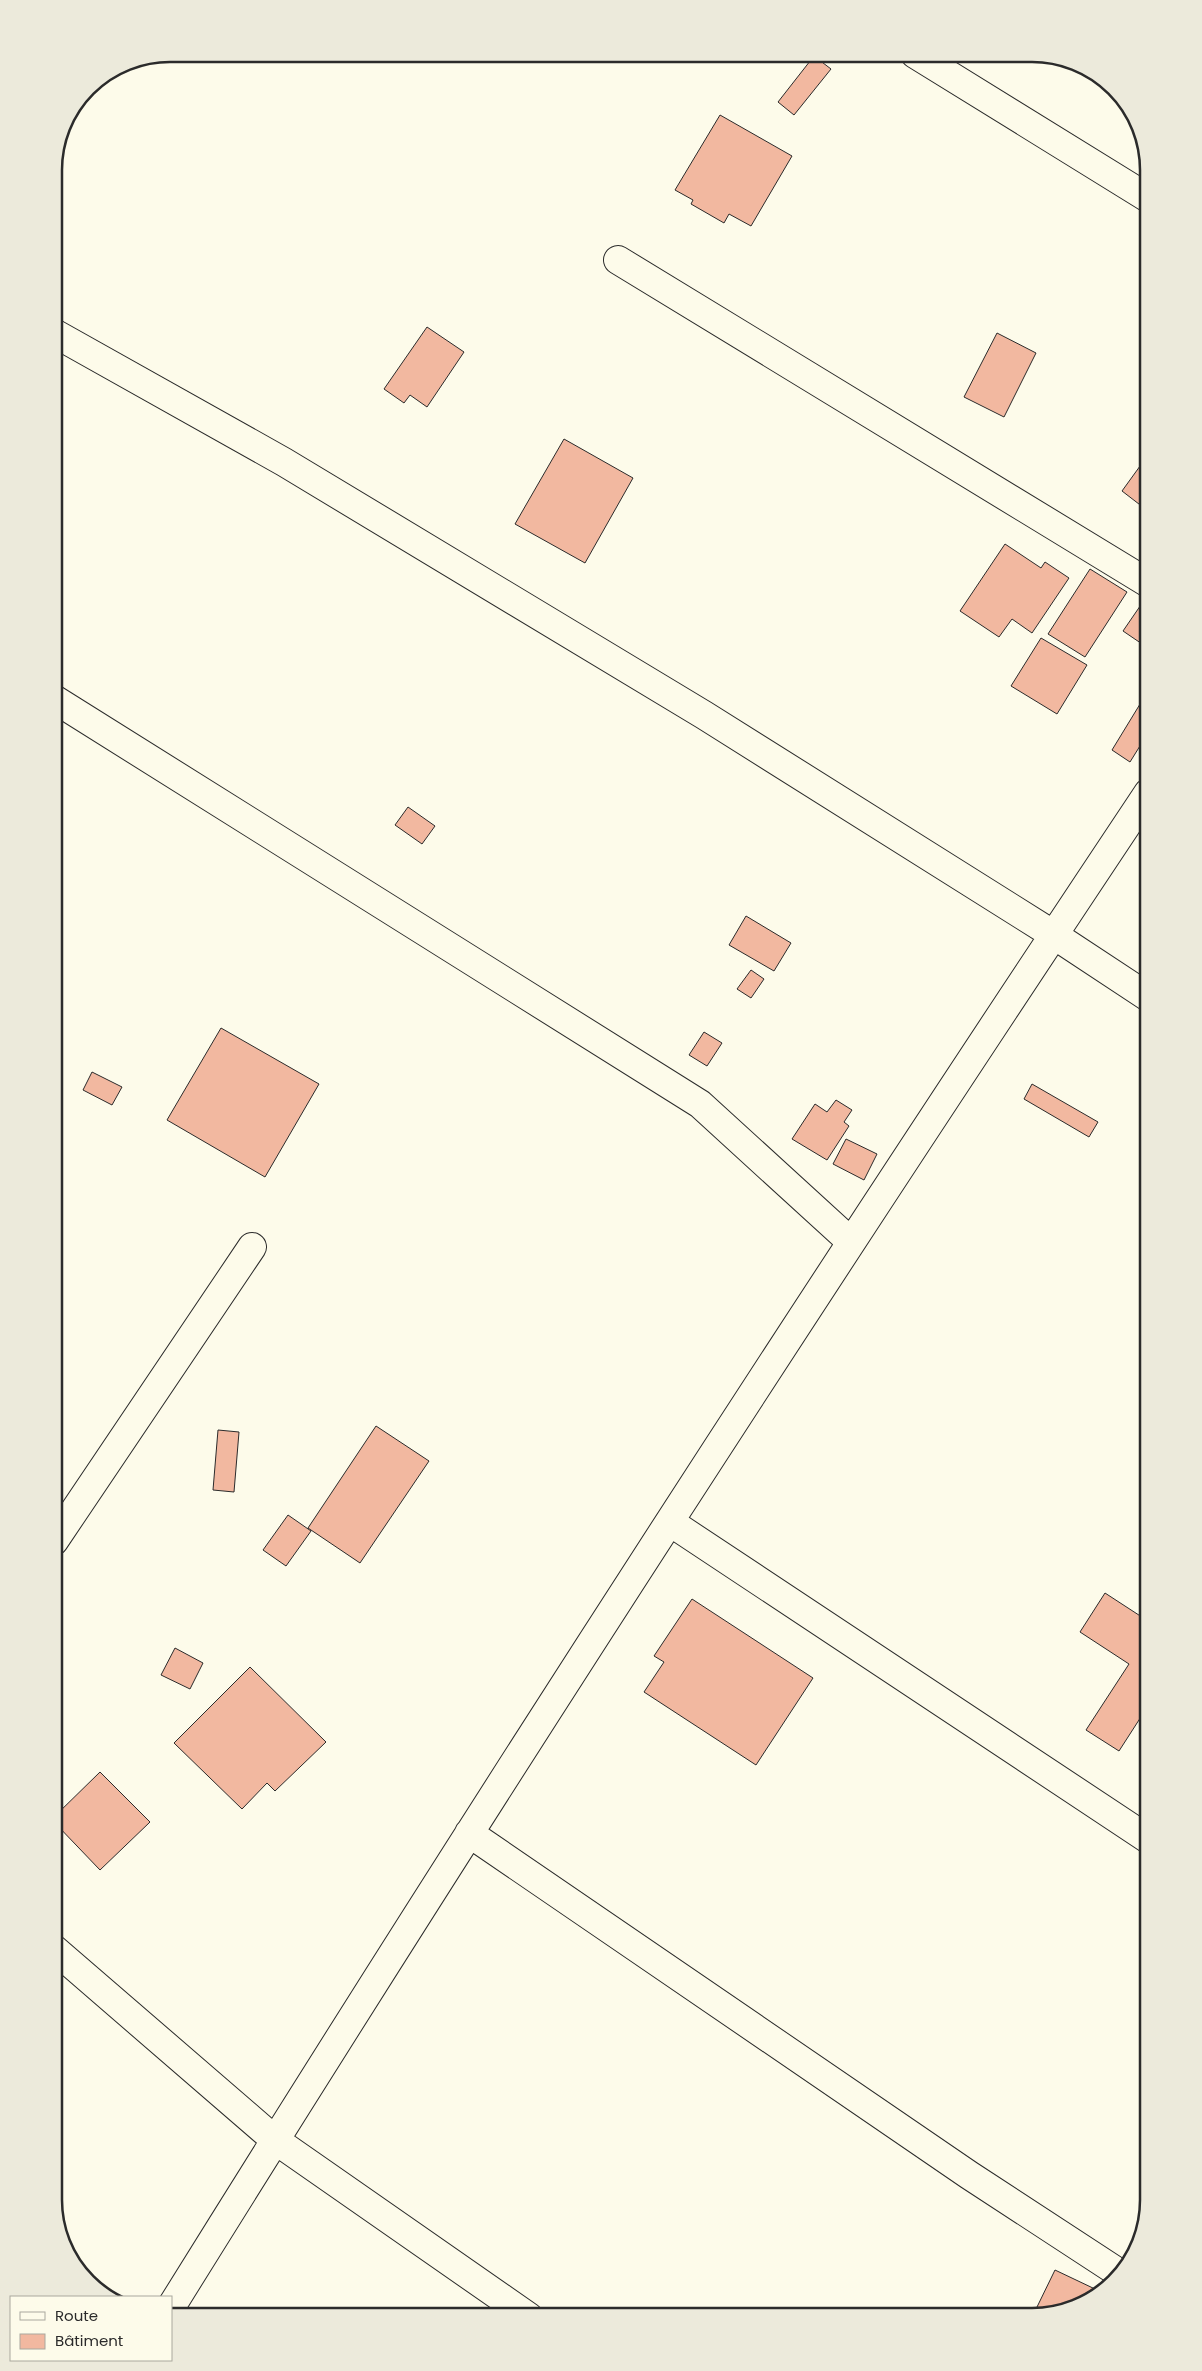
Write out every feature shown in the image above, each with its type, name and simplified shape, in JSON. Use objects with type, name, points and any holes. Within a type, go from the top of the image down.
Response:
[{"type":"street","points":[[930,63],[1140,193]]},
{"type":"street","points":[[618,260],[1140,578]]},
{"type":"street","points":[[63,338],[284,462],[696,710],[1054,935],[1140,992]]},
{"type":"street","points":[[63,705],[700,1104],[850,1241]]},
{"type":"street","points":[[172,2305],[469,1833],[850,1241],[1140,805]]},
{"type":"street","points":[[63,1528],[252,1247]]},
{"type":"street","points":[[670,1522],[1140,1834]]},
{"type":"street","points":[[469,1833],[969,2175],[1114,2270]]},
{"type":"street","points":[[63,1957],[275,2140],[516,2308]]},
{"type":"building","points":[[809,63],[823,63],[831,69],[794,115],[778,102]]},
{"type":"building","points":[[720,115],[792,156],[751,226],[729,214],[724,223],[691,204],[693,200],[675,190]]},
{"type":"building","points":[[427,327],[464,352],[427,407],[410,395],[404,403],[384,389]]},
{"type":"building","points":[[997,333],[1036,353],[1004,417],[964,397]]},
{"type":"building","points":[[564,439],[633,478],[585,563],[515,524]]},
{"type":"building","points":[[1140,466],[1140,505],[1122,491]]},
{"type":"building","points":[[1005,544],[1041,568],[1045,562],[1069,578],[1032,633],[1012,619],[999,637],[960,611]]},
{"type":"building","points":[[1090,569],[1127,592],[1085,657],[1048,634]]},
{"type":"building","points":[[1140,606],[1140,643],[1123,631]]},
{"type":"building","points":[[1041,638],[1087,665],[1057,714],[1011,686]]},
{"type":"building","points":[[1140,704],[1140,746],[1130,762],[1112,750]]},
{"type":"building","points":[[408,807],[435,826],[422,844],[395,825]]},
{"type":"building","points":[[746,916],[791,943],[774,971],[729,945]]},
{"type":"building","points":[[751,970],[764,979],[751,998],[737,989]]},
{"type":"building","points":[[221,1028],[319,1084],[265,1177],[167,1120]]},
{"type":"building","points":[[704,1032],[722,1043],[707,1066],[689,1055]]},
{"type":"building","points":[[92,1072],[122,1087],[112,1105],[83,1090]]},
{"type":"building","points":[[1032,1084],[1098,1122],[1089,1137],[1024,1099]]},
{"type":"building","points":[[836,1100],[852,1110],[844,1122],[849,1126],[827,1160],[792,1139],[815,1104],[827,1112]]},
{"type":"building","points":[[846,1139],[877,1154],[864,1180],[833,1164]]},
{"type":"building","points":[[376,1426],[429,1461],[360,1563],[308,1528]]},
{"type":"building","points":[[218,1430],[239,1432],[234,1492],[213,1490]]},
{"type":"building","points":[[288,1515],[311,1531],[286,1566],[263,1550]]},
{"type":"building","points":[[1105,1593],[1140,1616],[1140,1718],[1119,1751],[1086,1730],[1129,1664],[1080,1632]]},
{"type":"building","points":[[692,1599],[813,1678],[756,1765],[644,1692],[664,1662],[654,1656]]},
{"type":"building","points":[[175,1648],[203,1663],[190,1689],[161,1675]]},
{"type":"building","points":[[250,1667],[326,1742],[275,1791],[267,1783],[242,1809],[174,1743]]},
{"type":"building","points":[[100,1772],[150,1822],[100,1870],[63,1831],[63,1808]]},
{"type":"building","points":[[1055,2270],[1094,2288],[1066,2303],[1037,2307]]}]
